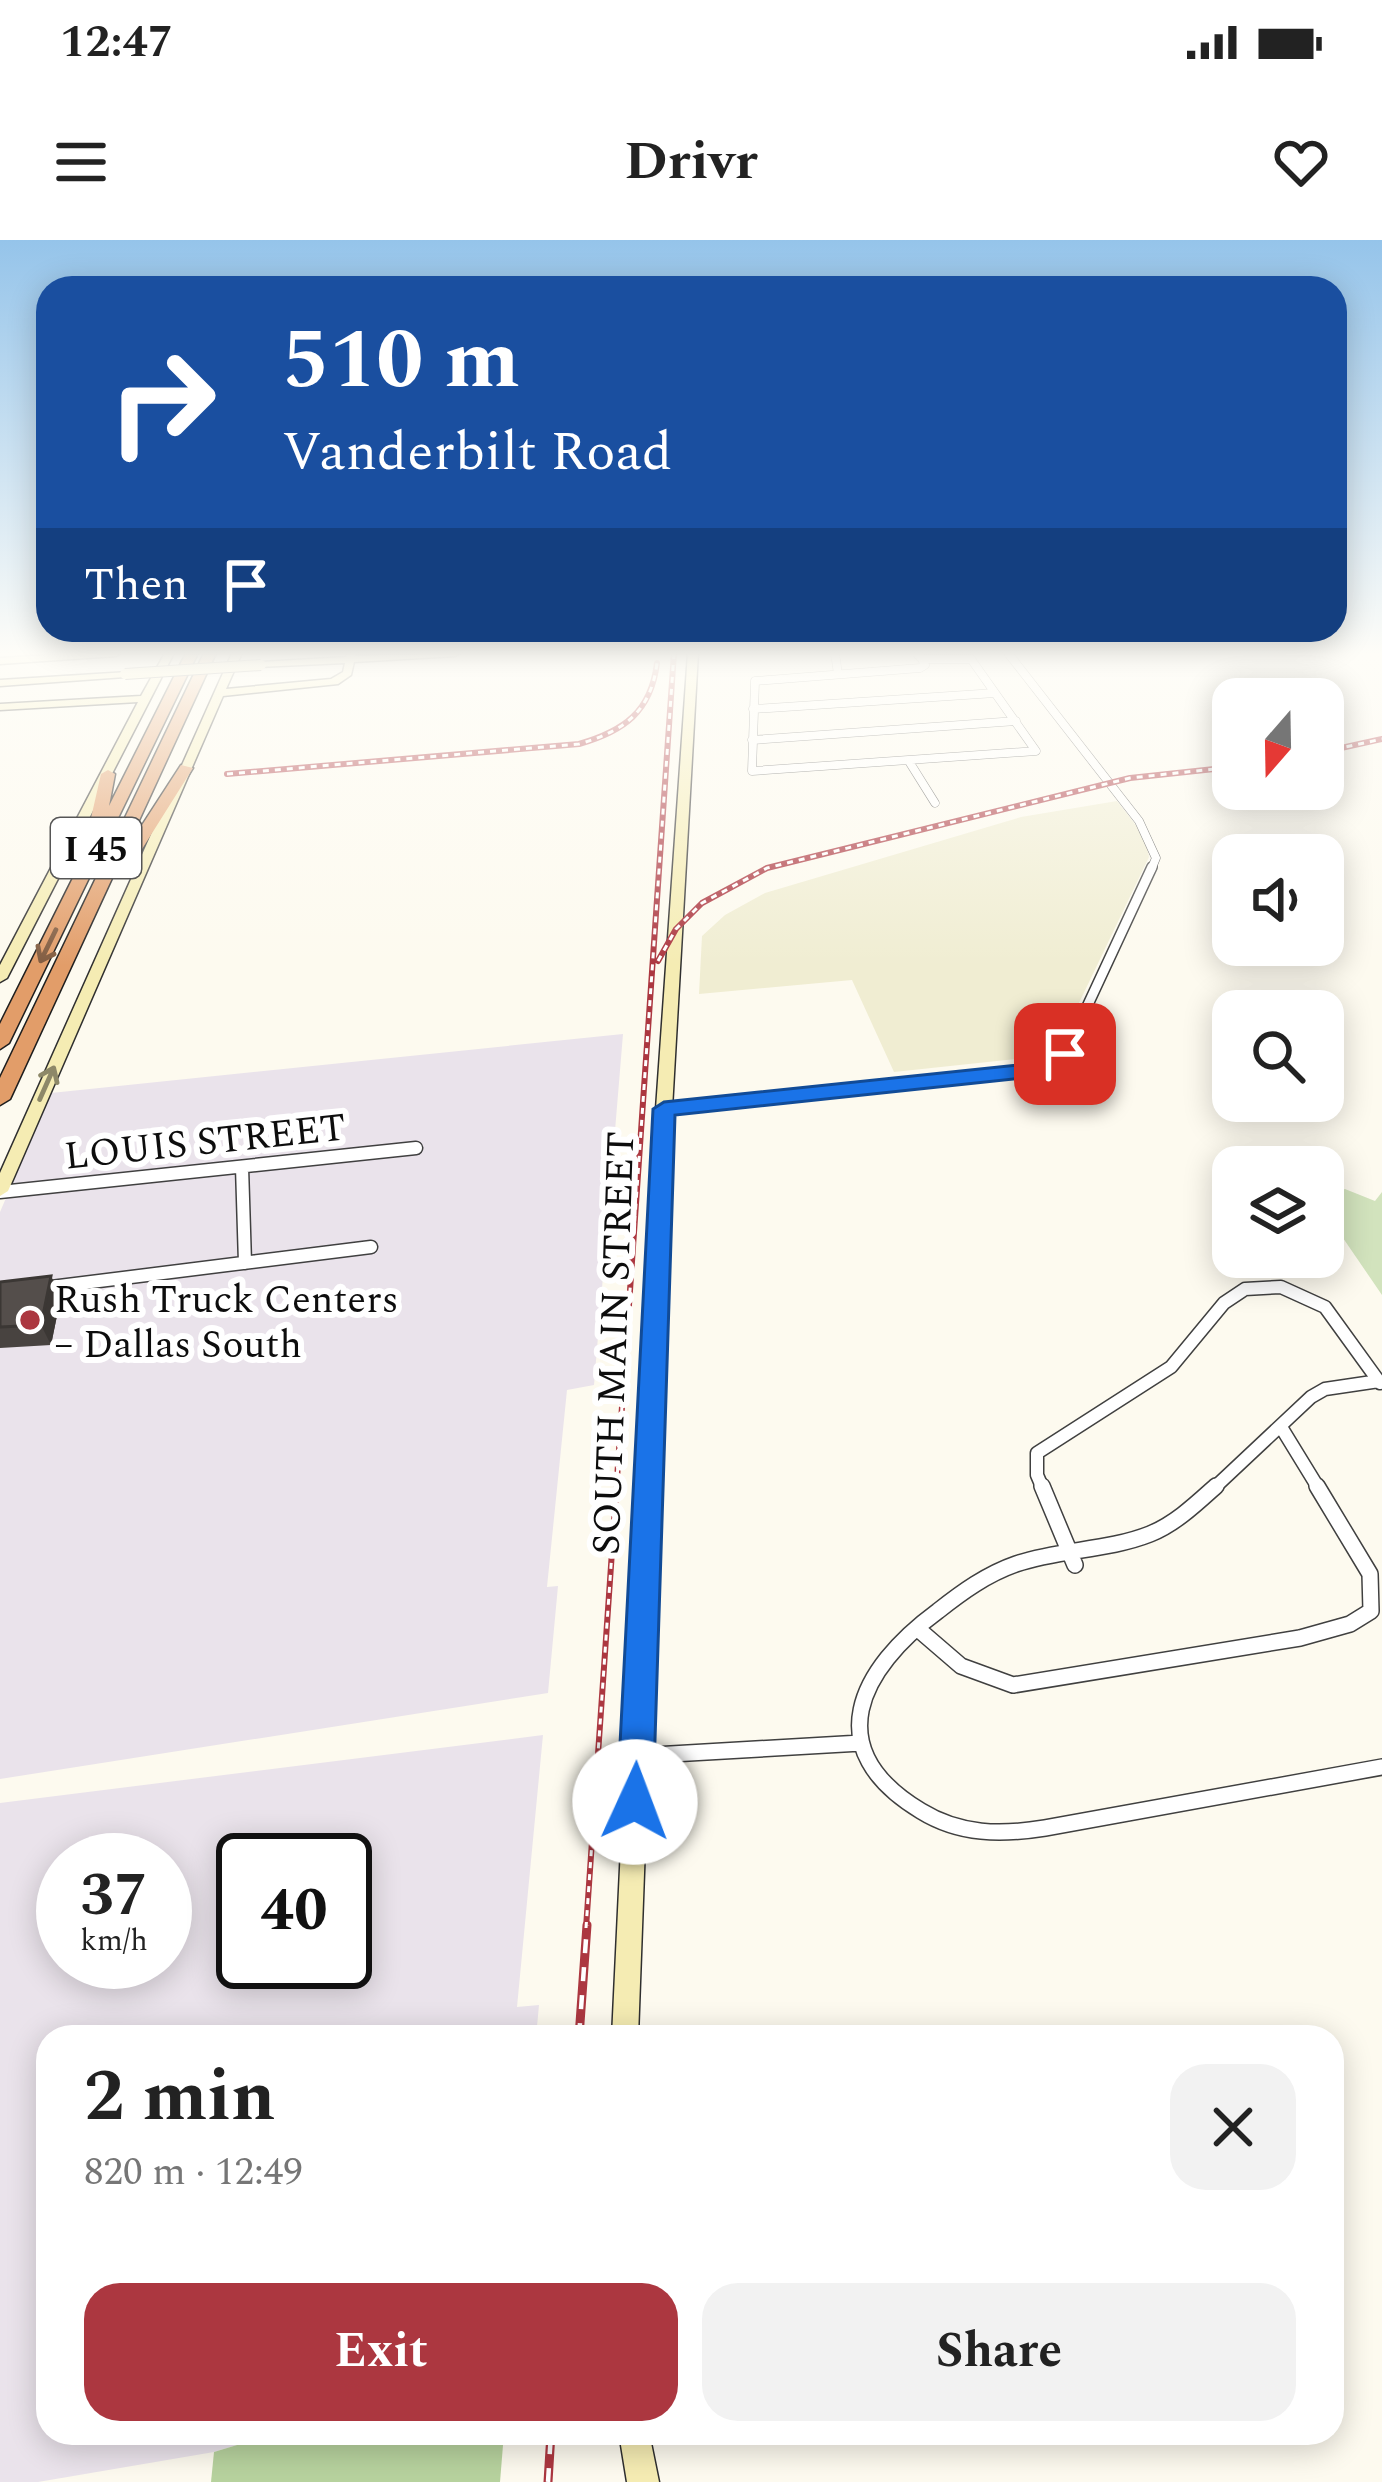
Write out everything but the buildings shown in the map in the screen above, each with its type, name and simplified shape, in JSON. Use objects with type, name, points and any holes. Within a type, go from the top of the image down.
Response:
[{"type":"highway","name":"I 45","points":[[0,1042],[140,758]]},
{"type":"highway","name":"I 45","points":[[0,1099],[160,758]]},
{"type":"highway","points":[[93,901],[107,892],[186,768]]},
{"type":"highway","points":[[83,874],[108,774]]},
{"type":"main road","points":[[2,970],[116,758]]},
{"type":"main road","points":[[0,1191],[191,758]]},
{"type":"main road","name":"SOUTH MAIN STREET","points":[[626,2025],[664,1109],[686,758]]},
{"type":"main road","points":[[636,2445],[644,2482]]},
{"type":"street","points":[[753,758],[754,773],[966,758]]},
{"type":"street","points":[[664,1109],[1042,1069],[1065,1054],[1156,858],[1139,821],[1090,758]]},
{"type":"street","points":[[910,763],[935,803]]},
{"type":"street","name":"LOUIS STREET","points":[[0,1191],[416,1148]]},
{"type":"street","points":[[242,1167],[245,1262]]},
{"type":"street","points":[[22,1291],[371,1247]]},
{"type":"street","points":[[1075,1565],[1066,1550],[1037,1475],[1037,1453],[1171,1367],[1233,1295],[1260,1286],[1281,1287],[1314,1299],[1333,1316],[1380,1383],[1325,1389],[1162,1528],[1066,1550],[1007,1565],[965,1591],[873,1672],[860,1707],[861,1743],[906,1802],[956,1828],[1001,1833],[1382,1767]]},
{"type":"street","points":[[918,1629],[977,1676],[1013,1685],[1300,1638],[1350,1624],[1371,1611],[1370,1574],[1281,1427]]},
{"type":"street","points":[[637,1756],[861,1743]]},
{"type":"shaded area","points":[[1117,801],[1145,837],[1149,857],[1054,1055],[894,1072],[852,980],[699,994],[702,936],[725,915],[765,893],[1021,817]]},
{"type":"shaded area","points":[[623,1034],[594,1385],[567,1390],[547,1587],[558,1586],[548,1693],[0,1779],[0,1212],[51,1093]]},
{"type":"shaded area","points":[[543,1735],[517,2007],[539,2005],[537,2025],[36,2025],[36,2445],[237,2445],[38,2482],[0,2482],[0,1803]]},
{"type":"green space","points":[[1344,1189],[1375,1201],[1382,1192],[1382,1295],[1344,1239]]},
{"type":"green space","points":[[237,2445],[503,2445],[500,2482],[211,2482],[214,2452]]},
{"type":"railway","points":[[227,774],[419,758]]},
{"type":"railway","points":[[586,1928],[667,758]]},
{"type":"railway","points":[[658,961],[676,929],[702,903],[767,868],[1130,778],[1212,769]]},
{"type":"railway","points":[[580,2025],[587,1925]]},
{"type":"railway","points":[[548,2482],[550,2445]]},
{"type":"place","name":"Rush Truck Centers – Dallas South","points":[[30,1320]]},
{"type":"route","points":[[635,1802],[664,1109],[1042,1069],[1065,1054]]}]
